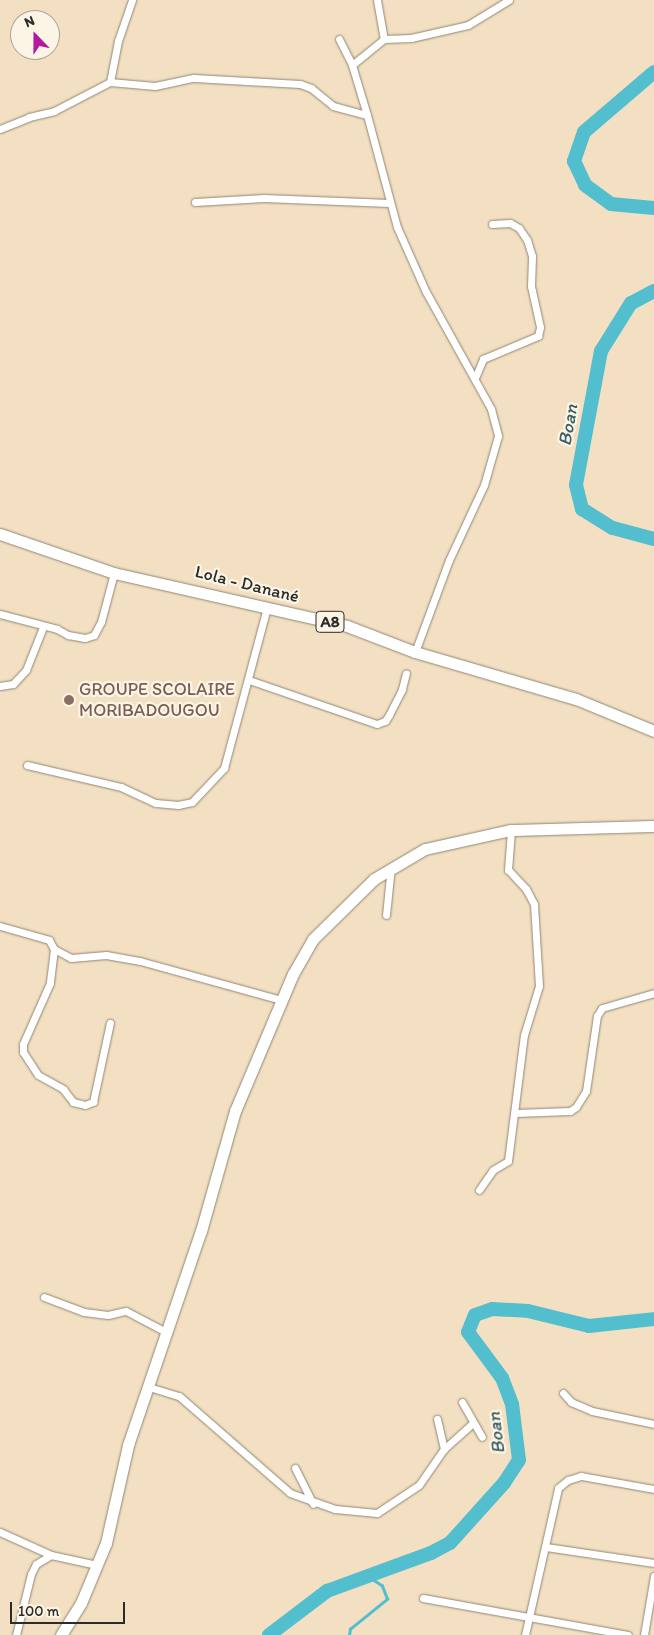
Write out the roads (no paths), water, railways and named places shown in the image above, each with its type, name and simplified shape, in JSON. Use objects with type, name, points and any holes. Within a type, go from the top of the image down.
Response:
[{"type":"main road","name":"Lola - Danané","points":[[0,534],[114,573],[346,626],[415,652],[568,696],[654,731]]},
{"type":"main road","points":[[61,1635],[81,1603],[97,1565],[128,1445],[168,1333],[201,1231],[229,1127],[282,1000],[313,939],[353,899],[392,867],[424,849],[511,830],[654,826]]},
{"type":"street","points":[[110,82],[118,41],[132,0]]},
{"type":"street","points":[[377,0],[384,39]]},
{"type":"street","points":[[352,65],[384,39],[411,38],[468,25],[509,0]]},
{"type":"street","points":[[339,39],[352,65],[367,115],[389,203],[426,292],[475,378],[496,422],[498,444],[484,485],[449,560],[415,652]]},
{"type":"street","points":[[0,129],[29,117],[54,111],[110,82],[133,86],[194,78],[289,82],[311,88],[333,106],[367,115]]},
{"type":"street","points":[[195,202],[264,198],[389,203]]},
{"type":"street","points":[[475,378],[483,359],[538,336],[540,327],[532,286],[532,256],[527,240],[519,228],[510,223],[492,224]]},
{"type":"street","points":[[0,614],[81,638],[94,636],[101,622],[114,573]]},
{"type":"street","points":[[27,765],[121,787],[156,803],[178,805],[192,802],[224,768],[267,608]]},
{"type":"street","points":[[0,686],[13,684],[26,670],[44,627]]},
{"type":"street","points":[[249,680],[377,724],[385,721],[389,714],[406,673]]},
{"type":"street","points":[[479,1190],[493,1170],[508,1161],[516,1113],[524,1035],[539,986],[540,969],[534,904],[526,888],[508,870],[511,830]]},
{"type":"street","points":[[386,915],[392,867]]},
{"type":"street","points":[[0,926],[49,940],[54,949],[50,983],[22,1048],[40,1077],[56,1084],[73,1102],[85,1105],[93,1102],[110,1023]]},
{"type":"street","points":[[54,949],[76,959],[106,955],[140,961],[282,1000]]},
{"type":"street","points":[[516,1113],[570,1110],[576,1107],[586,1091],[597,1016],[602,1008],[654,993]]},
{"type":"street","points":[[44,1297],[84,1312],[108,1315],[126,1311],[168,1333]]},
{"type":"street","points":[[149,1387],[179,1396],[290,1493],[313,1504],[377,1513],[419,1485],[444,1449],[472,1424]]},
{"type":"street","points":[[563,1393],[571,1402],[592,1411],[654,1424]]},
{"type":"street","points":[[462,1402],[472,1424],[482,1437]]},
{"type":"street","points":[[437,1419],[444,1449]]},
{"type":"street","points":[[295,1468],[313,1504]]},
{"type":"street","points":[[525,1635],[546,1547],[556,1492],[568,1480],[581,1476],[654,1488]]},
{"type":"street","points":[[0,1532],[51,1555],[97,1565]]},
{"type":"street","points":[[546,1547],[654,1563]]},
{"type":"street","points":[[16,1635],[33,1570],[51,1555]]},
{"type":"street","points":[[644,1635],[654,1576]]},
{"type":"street","points":[[424,1598],[628,1635]]},
{"type":"waterway","name":"Boan","points":[[654,72],[584,132],[574,161],[585,185],[611,204],[654,208]]},
{"type":"waterway","name":"Boan","points":[[654,291],[631,303],[601,351],[576,485],[582,509],[613,528],[654,539]]},
{"type":"waterway","name":"Boan","points":[[269,1635],[327,1591],[431,1553],[450,1543],[504,1483],[519,1460],[512,1404],[502,1378],[468,1332],[475,1315],[492,1309],[528,1311],[589,1326],[654,1319]]},
{"type":"waterway","points":[[349,1635],[350,1629],[387,1599],[382,1586],[367,1576]]},
{"type":"place","name":"GROUPE SCOLAIRE MORIBADOUGOU","points":[[69,700]]}]
